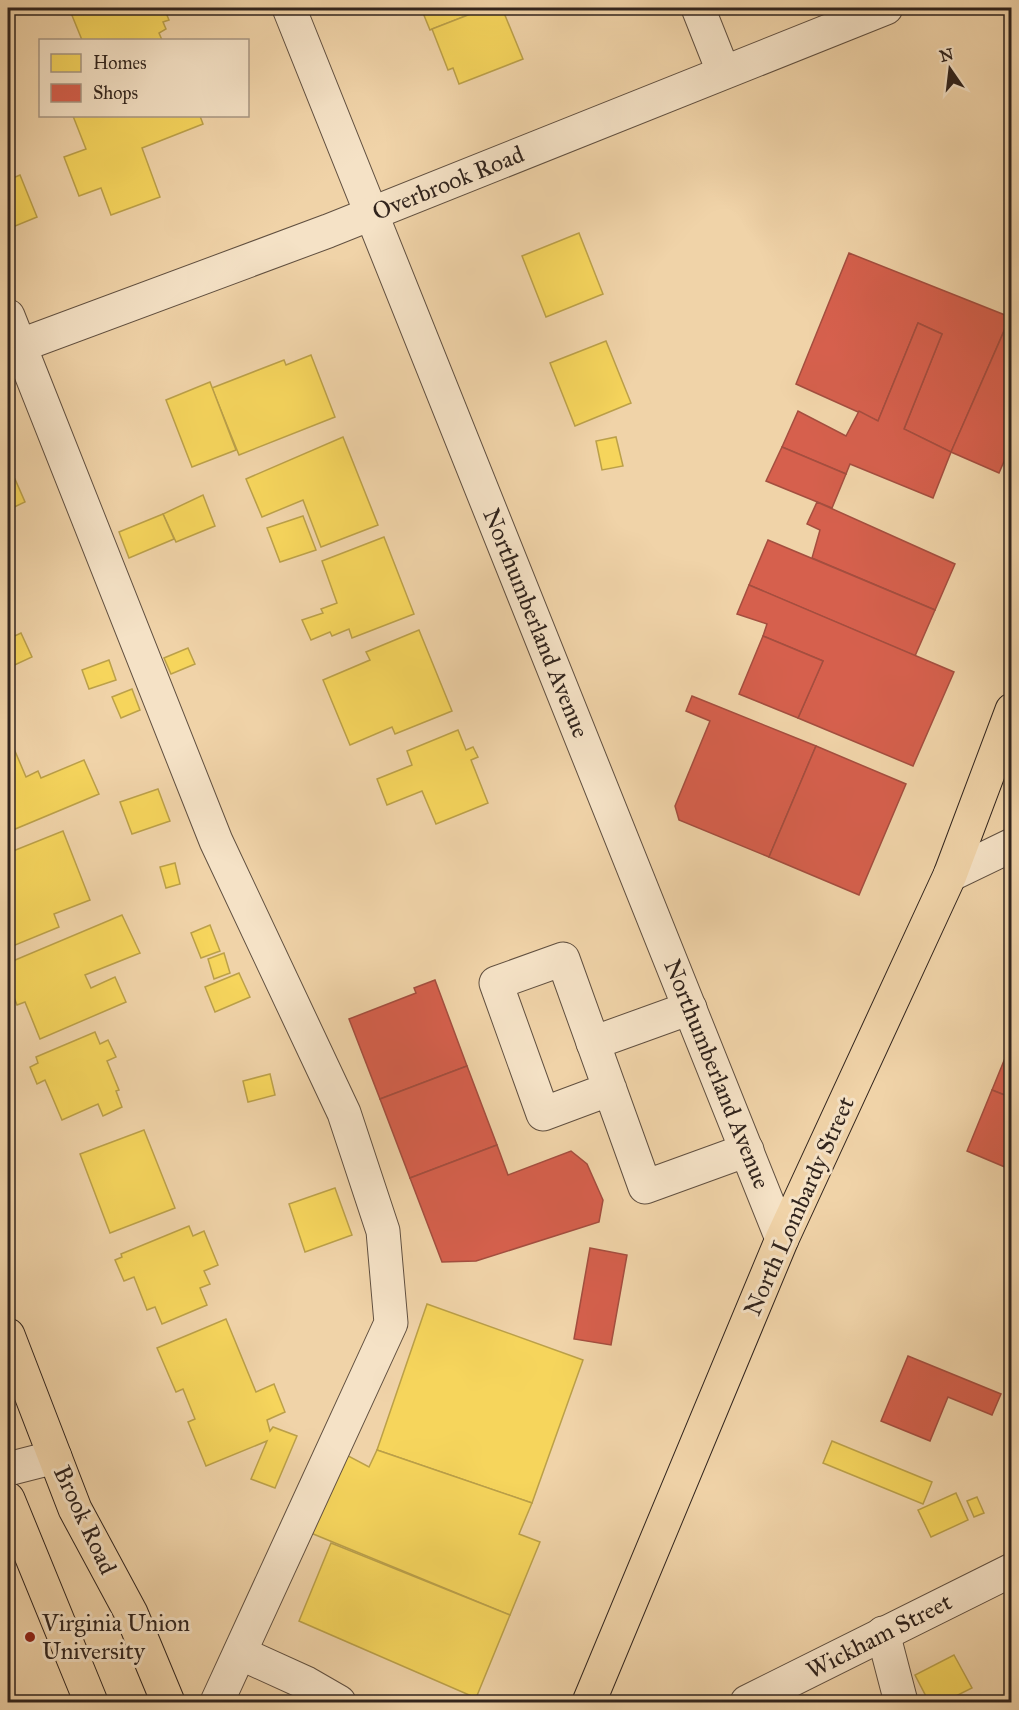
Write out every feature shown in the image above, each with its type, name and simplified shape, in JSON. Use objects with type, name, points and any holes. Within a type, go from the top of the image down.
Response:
[{"type":"main road","name":"North Lombardy Street","points":[[589,1702],[782,1239],[950,875],[1011,710]]},
{"type":"main road","name":"Brook Road","points":[[8,1335],[75,1509],[131,1613],[168,1702]]},
{"type":"main road","points":[[8,1499],[91,1702]]},
{"type":"street","name":"Northumberland Avenue","points":[[289,8],[782,1239]]},
{"type":"street","points":[[698,8],[723,71]]},
{"type":"street","name":"Overbrook Road","points":[[11,337],[372,214],[723,71],[886,8]]},
{"type":"street","points":[[11,337],[216,841],[344,1113],[384,1231],[391,1323],[217,1702]]},
{"type":"street","points":[[950,875],[1011,845]]},
{"type":"street","points":[[610,1089],[543,1114],[496,983],[563,959],[610,1089],[645,1187],[747,1150]]},
{"type":"street","points":[[593,1043],[690,1008]]},
{"type":"street","points":[[8,1469],[55,1457]]},
{"type":"street","name":"Wickham Street","points":[[747,1702],[1011,1570]]},
{"type":"street","points":[[883,1634],[901,1702]]},
{"type":"street","points":[[240,1653],[306,1683],[339,1702]]},
{"type":"building: Homes","points":[[75,8],[149,8],[150,10],[164,8],[169,20],[163,22],[166,29],[159,33],[162,39],[82,39],[71,13],[76,11]]},
{"type":"building: Homes","points":[[421,8],[486,8],[430,30]]},
{"type":"building: Homes","points":[[486,8],[502,8],[523,59],[459,84],[453,68],[448,70],[432,29]]},
{"type":"building: Homes","points":[[73,117],[200,117],[203,124],[142,148],[160,197],[111,215],[101,188],[79,196],[64,157],[86,149]]},
{"type":"building: Homes","points":[[20,175],[37,217],[8,229],[8,180]]},
{"type":"building: Homes","points":[[579,233],[603,294],[546,317],[522,256]]},
{"type":"building: Homes","points":[[606,341],[631,403],[575,426],[550,363]]},
{"type":"building: Homes","points":[[311,355],[335,417],[239,455],[212,388],[284,360],[286,365]]},
{"type":"building: Homes","points":[[210,382],[236,450],[192,467],[166,400]]},
{"type":"building: Homes","points":[[343,437],[378,525],[321,547],[303,500],[262,517],[246,479]]},
{"type":"building: Homes","points":[[616,437],[623,466],[602,470],[596,441]]},
{"type":"building: Homes","points":[[15,479],[25,502],[8,510],[8,482]]},
{"type":"building: Homes","points":[[203,495],[215,526],[176,542],[163,514]]},
{"type":"building: Homes","points":[[163,514],[174,539],[129,558],[119,532]]},
{"type":"building: Homes","points":[[303,516],[316,550],[280,562],[267,528]]},
{"type":"building: Homes","points":[[384,537],[414,614],[352,638],[349,629],[332,636],[330,632],[311,640],[302,620],[323,613],[321,609],[337,603],[322,561]]},
{"type":"building: Homes","points":[[419,630],[452,711],[395,734],[392,727],[350,745],[323,680],[370,660],[366,652]]},
{"type":"building: Homes","points":[[21,633],[32,657],[8,668],[8,639]]},
{"type":"building: Homes","points":[[188,648],[195,664],[171,674],[164,658]]},
{"type":"building: Homes","points":[[109,660],[116,680],[89,689],[82,670]]},
{"type":"building: Homes","points":[[132,689],[140,710],[121,718],[112,697]]},
{"type":"building: Homes","points":[[458,730],[466,750],[473,747],[478,757],[471,760],[488,803],[436,824],[422,791],[387,805],[377,779],[412,765],[407,751]]},
{"type":"building: Homes","points":[[9,737],[26,777],[38,771],[41,778],[84,760],[99,794],[8,832]]},
{"type":"building: Homes","points":[[158,789],[170,821],[132,834],[120,802]]},
{"type":"building: Homes","points":[[63,831],[90,900],[54,914],[59,927],[8,948],[8,853]]},
{"type":"building: Homes","points":[[175,863],[180,884],[166,888],[160,867]]},
{"type":"building: Homes","points":[[122,915],[140,953],[85,975],[91,988],[115,977],[126,1002],[40,1039],[25,1002],[17,1005],[8,982],[8,963]]},
{"type":"building: Homes","points":[[210,925],[220,951],[201,958],[191,933]]},
{"type":"building: Homes","points":[[224,953],[230,973],[214,979],[208,959]]},
{"type":"building: Homes","points":[[239,973],[250,997],[215,1012],[205,987]]},
{"type":"building: Homes","points":[[95,1032],[100,1044],[108,1040],[116,1057],[107,1061],[119,1090],[116,1091],[122,1107],[103,1116],[98,1104],[62,1120],[45,1080],[37,1084],[30,1067],[38,1063],[36,1057]]},
{"type":"building: Homes","points":[[270,1074],[275,1095],[248,1102],[243,1081]]},
{"type":"building: Homes","points":[[144,1130],[175,1208],[110,1233],[80,1154]]},
{"type":"building: Homes","points":[[335,1188],[352,1235],[305,1252],[289,1204]]},
{"type":"building: Homes","points":[[189,1226],[193,1236],[204,1231],[218,1265],[204,1271],[210,1284],[200,1288],[207,1305],[162,1324],[155,1307],[147,1310],[134,1277],[124,1281],[115,1260],[122,1257],[121,1254]]},
{"type":"building: Homes","points":[[427,1304],[583,1360],[532,1503],[377,1450]]},
{"type":"building: Homes","points":[[226,1319],[256,1392],[274,1384],[285,1412],[267,1420],[270,1431],[273,1427],[297,1436],[275,1488],[251,1479],[267,1441],[206,1466],[188,1422],[195,1419],[183,1389],[176,1392],[157,1348]]},
{"type":"building: Homes","points":[[832,1441],[932,1482],[923,1504],[823,1463]]},
{"type":"building: Homes","points":[[377,1450],[532,1503],[519,1534],[540,1542],[510,1615],[306,1531],[339,1451],[369,1467]]},
{"type":"building: Homes","points":[[956,1493],[968,1520],[931,1537],[918,1510]]},
{"type":"building: Homes","points":[[977,1497],[984,1513],[974,1517],[967,1501]]},
{"type":"building: Homes","points":[[331,1543],[510,1615],[476,1698],[299,1621]]},
{"type":"building: Homes","points":[[954,1655],[972,1688],[944,1702],[929,1702],[915,1675]]},
{"type":"building: Shops","points":[[849,253],[1010,317],[951,452],[904,429],[942,334],[918,323],[878,421],[796,384]]},
{"type":"building: Shops","points":[[1012,313],[1012,443],[999,473],[951,452]]},
{"type":"building: Shops","points":[[918,323],[942,334],[904,429],[951,452],[933,498],[850,464],[846,474],[782,447],[798,411],[846,436],[859,411],[878,421]]},
{"type":"building: Shops","points":[[782,447],[846,474],[832,508],[766,481]]},
{"type":"building: Shops","points":[[817,502],[955,564],[935,610],[812,558],[820,530],[807,524]]},
{"type":"building: Shops","points":[[768,540],[935,610],[915,656],[749,585]]},
{"type":"building: Shops","points":[[749,585],[954,672],[913,766],[798,718],[823,661],[763,636],[767,624],[737,614]]},
{"type":"building: Shops","points":[[763,636],[823,661],[798,718],[739,694]]},
{"type":"building: Shops","points":[[692,696],[816,746],[769,857],[679,820],[675,806],[710,721],[686,711]]},
{"type":"building: Shops","points":[[816,746],[906,784],[859,895],[769,857]]},
{"type":"building: Shops","points":[[435,980],[467,1066],[380,1099],[349,1019],[416,993],[414,988]]},
{"type":"building: Shops","points":[[1012,1041],[1012,1098],[992,1090]]},
{"type":"building: Shops","points":[[467,1066],[497,1145],[410,1178],[380,1099]]},
{"type":"building: Shops","points":[[992,1090],[1012,1098],[1012,1170],[967,1151]]},
{"type":"building: Shops","points":[[497,1145],[508,1175],[571,1151],[587,1164],[603,1200],[599,1222],[476,1261],[442,1262],[410,1178]]},
{"type":"building: Shops","points":[[590,1248],[627,1255],[611,1345],[574,1339]]},
{"type":"building: Shops","points":[[908,1356],[1001,1394],[992,1415],[948,1397],[930,1441],[881,1421]]},
{"type":"place","name":"Virginia Union University","points":[[30,1637]]}]
